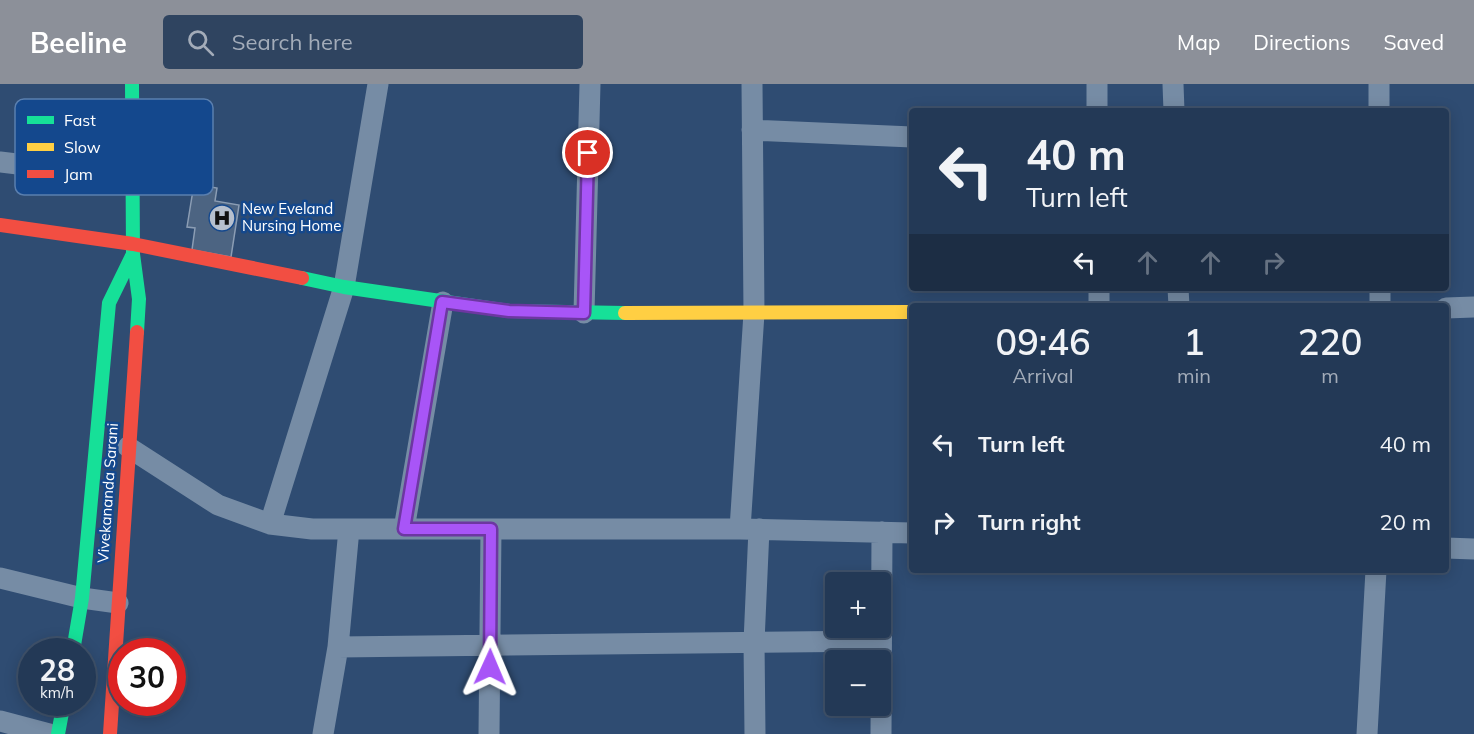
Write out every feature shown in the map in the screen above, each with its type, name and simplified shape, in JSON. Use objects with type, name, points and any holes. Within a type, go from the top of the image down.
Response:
[{"type":"street","name":"Vivekananda Sarani","points":[[132,84],[132,99]]},
{"type":"street","points":[[270,524],[344,287],[378,84]]},
{"type":"street","points":[[584,313],[590,84]]},
{"type":"street","points":[[752,84],[754,313],[750,529],[755,734]]},
{"type":"street","points":[[1097,84],[1097,108]]},
{"type":"street","points":[[1173,84],[1174,108]]},
{"type":"street","points":[[1379,84],[1379,108]]},
{"type":"street","points":[[753,130],[909,137]]},
{"type":"street","points":[[0,162],[15,164]]},
{"type":"street","name":"Vivekananda Sarani","points":[[110,734],[139,299],[133,249],[133,195]]},
{"type":"street","points":[[0,225],[344,287],[509,311],[584,313],[909,312]]},
{"type":"street","name":"Vivekananda Sarani","points":[[75,638],[82,598],[109,303],[133,249]]},
{"type":"street","points":[[404,529],[442,302]]},
{"type":"street","points":[[1449,308],[1474,307]]},
{"type":"street","points":[[128,447],[218,505],[270,524],[312,529],[750,529],[909,533]]},
{"type":"street","points":[[323,734],[338,647],[349,529]]},
{"type":"street","points":[[489,734],[491,529]]},
{"type":"street","points":[[881,734],[882,532]]},
{"type":"street","points":[[1449,548],[1474,549]]},
{"type":"street","points":[[1367,734],[1376,573]]},
{"type":"street","points":[[0,578],[82,598],[118,603]]},
{"type":"street","points":[[338,647],[881,641]]},
{"type":"street","points":[[58,734],[61,716]]},
{"type":"street","points":[[0,721],[49,734]]},
{"type":"building","points":[[213,187],[217,188],[215,201],[239,205],[231,257],[192,250],[195,228],[187,227],[192,195],[213,195]]},
{"type":"traffic: fast","points":[[132,84],[132,99]]},
{"type":"traffic: fast","points":[[133,195],[133,254],[139,299],[137,332]]},
{"type":"traffic: fast","points":[[75,638],[82,598],[109,303],[133,254]]},
{"type":"traffic: fast","points":[[302,278],[344,287],[509,311],[625,313]]},
{"type":"traffic: fast","points":[[58,734],[61,716]]},
{"type":"traffic: slow","points":[[625,313],[909,312]]},
{"type":"traffic: jam","points":[[0,225],[133,244],[302,278]]},
{"type":"traffic: jam","points":[[110,734],[137,332]]},
{"type":"place","name":"New Eveland Nursing Home","points":[[222,218]]},
{"type":"route","points":[[490,667],[491,529],[404,529],[442,302],[509,311],[584,313],[588,153]]}]
